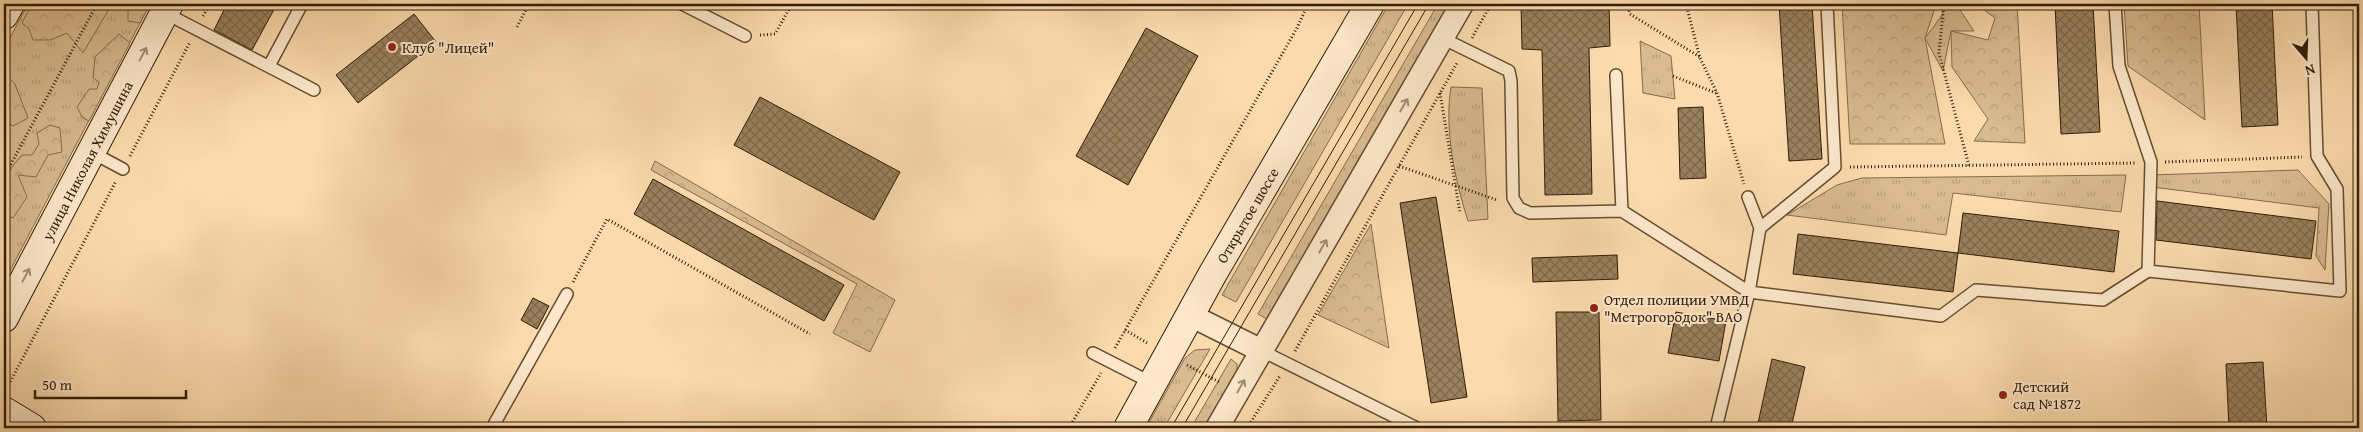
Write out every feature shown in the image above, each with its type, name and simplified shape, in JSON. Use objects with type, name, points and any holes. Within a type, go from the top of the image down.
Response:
[{"type":"street","points":[[4,15],[10,4]]},
{"type":"street","name":"Открытое шоссе","points":[[1128,428],[1154,384],[1190,315],[1370,4]]},
{"type":"street","points":[[1216,428],[1462,4]]},
{"type":"street","name":"улица Николая Химушина","points":[[4,318],[167,8]]},
{"type":"street","points":[[1190,315],[1262,351]]},
{"type":"street","points":[[4,411],[32,428]]},
{"type":"lane","points":[[269,66],[302,4]]},
{"type":"lane","points":[[682,4],[746,36]]},
{"type":"lane","points":[[1760,228],[1835,167],[1827,4]]},
{"type":"lane","points":[[2116,4],[2119,66],[2151,162],[2148,271]]},
{"type":"lane","points":[[1442,38],[1508,71],[1511,81],[1513,198],[1519,208],[1530,213],[1622,211],[1749,292],[1941,316],[1976,290],[2103,300],[2148,271],[2340,291],[2337,189],[2317,156],[2312,4]]},
{"type":"lane","points":[[167,8],[197,29],[314,90]]},
{"type":"lane","points":[[1616,76],[1622,211]]},
{"type":"lane","points":[[91,152],[123,169]]},
{"type":"lane","points":[[1716,428],[1749,292],[1760,228],[1748,197]]},
{"type":"lane","points":[[492,428],[567,294]]},
{"type":"lane","points":[[1262,351],[1288,362],[1412,427]]},
{"type":"lane","points":[[1093,353],[1154,384]]},
{"type":"path","points":[[4,177],[97,4]]},
{"type":"path","points":[[4,394],[210,4]]},
{"type":"path","points":[[517,27],[528,4]]},
{"type":"path","points":[[746,36],[775,34],[792,4]]},
{"type":"path","points":[[1068,428],[1297,28],[1308,4]]},
{"type":"path","points":[[1247,428],[1288,362],[1491,4]]},
{"type":"path","points":[[1627,4],[1630,14],[1700,58]]},
{"type":"path","points":[[1686,4],[1700,58],[1717,93],[1748,197]]},
{"type":"path","points":[[1944,4],[1939,53],[1969,166]]},
{"type":"path","points":[[1673,76],[1717,93]]},
{"type":"path","points":[[1440,93],[1460,213]]},
{"type":"path","points":[[1835,167],[2151,162],[2317,156]]},
{"type":"path","points":[[1400,166],[1519,208]]},
{"type":"path","points":[[567,294],[607,219],[810,334]]},
{"type":"path","points":[[1125,330],[1262,405]]},
{"type":"green space","points":[[28,4],[150,4],[4,282],[4,49]]},
{"type":"green space","points":[[32,4],[112,4],[83,53],[67,33],[50,40],[33,40],[29,29],[22,23]]},
{"type":"green space","points":[[128,4],[150,4],[140,23],[128,21]]},
{"type":"green space","points":[[1389,4],[1408,4],[1236,302],[1222,295]]},
{"type":"green space","points":[[1438,4],[1451,4],[1267,319],[1258,314]]},
{"type":"green space","points":[[1842,4],[1933,4],[1935,8],[1925,38],[1945,144],[1850,144]]},
{"type":"green space","points":[[1940,4],[1956,4],[1974,31],[1951,31],[1943,71],[1925,38],[1943,14]]},
{"type":"green space","points":[[1976,4],[2017,4],[2025,143],[1974,141],[1988,119],[1952,67],[1951,31],[1988,40],[1995,18]]},
{"type":"green space","points":[[2124,4],[2199,4],[2205,120],[2128,66]]},
{"type":"green space","points":[[119,34],[130,43],[89,121],[82,117],[77,107],[89,89],[97,89],[99,82],[93,78],[95,57]]},
{"type":"green space","points":[[1640,41],[1671,56],[1675,99],[1643,93]]},
{"type":"green space","points":[[4,73],[15,84],[28,118],[13,126],[4,120]]},
{"type":"green space","points":[[1451,87],[1482,88],[1488,219],[1468,221],[1463,205],[1455,172],[1450,137],[1449,103]]},
{"type":"green space","points":[[50,125],[60,128],[62,152],[48,155],[36,177],[18,175],[27,197],[13,218],[4,214],[4,188],[10,170],[22,155],[32,155],[39,144],[37,133]]},
{"type":"green space","points":[[655,161],[895,300],[870,352],[833,333],[857,284],[651,170]]},
{"type":"green space","points":[[2298,170],[2329,204],[2325,270],[2316,256],[2319,208],[2152,187],[2151,175]]},
{"type":"green space","points":[[2126,175],[2121,212],[1953,193],[1946,235],[1787,215],[1837,185],[1862,178]]},
{"type":"green space","points":[[1371,224],[1389,348],[1318,315]]},
{"type":"green space","points":[[1210,349],[1164,428],[1146,428],[1185,358],[1195,350]]},
{"type":"green space","points":[[1231,359],[1237,364],[1237,371],[1204,428],[1191,428]]},
{"type":"building","points":[[227,4],[277,4],[252,50],[214,30]]},
{"type":"building","points":[[1521,4],[1609,4],[1610,46],[1589,48],[1592,194],[1545,195],[1542,50],[1522,49]]},
{"type":"building","points":[[1779,4],[1812,4],[1822,159],[1789,161]]},
{"type":"building","points":[[2055,4],[2093,4],[2100,132],[2061,134]]},
{"type":"building","points":[[2236,4],[2272,4],[2278,125],[2242,127]]},
{"type":"building","points":[[414,14],[436,42],[358,103],[336,75]]},
{"type":"building","points":[[1146,28],[1198,56],[1128,185],[1076,156]]},
{"type":"building","points":[[760,97],[900,172],[874,220],[734,145]]},
{"type":"building","points":[[1703,107],[1706,178],[1680,179],[1678,108]]},
{"type":"building","points":[[653,179],[844,285],[824,321],[634,214]]},
{"type":"building","points":[[1436,197],[1467,397],[1431,403],[1400,203]]},
{"type":"building","points":[[2157,201],[2316,221],[2311,259],[2156,240]]},
{"type":"building","points":[[1963,213],[2119,231],[2114,272],[1958,253]]},
{"type":"building","points":[[1798,234],[1958,253],[1953,292],[1793,274]]},
{"type":"building","points":[[1617,255],[1618,279],[1533,282],[1532,258]]},
{"type":"building","points":[[533,298],[549,306],[537,329],[521,320]]},
{"type":"building","points":[[1556,312],[1599,312],[1601,420],[1558,421]]},
{"type":"building","points":[[1676,312],[1726,321],[1719,361],[1668,353]]},
{"type":"building","points":[[1772,359],[1805,367],[1791,428],[1757,428]]},
{"type":"building","points":[[2263,362],[2267,428],[2229,428],[2226,364]]},
{"type":"tram line","points":[[1171,428],[1418,4]]},
{"type":"tram line","points":[[1182,428],[1429,4]]},
{"type":"place","name":"Клуб \"Лицей\"","points":[[392,47]]},
{"type":"place","name":"Отдел полиции УМВД \"Метрогородок\" ВАО","points":[[1594,308]]},
{"type":"place","name":"Детский сад №1872","points":[[2003,395]]}]
